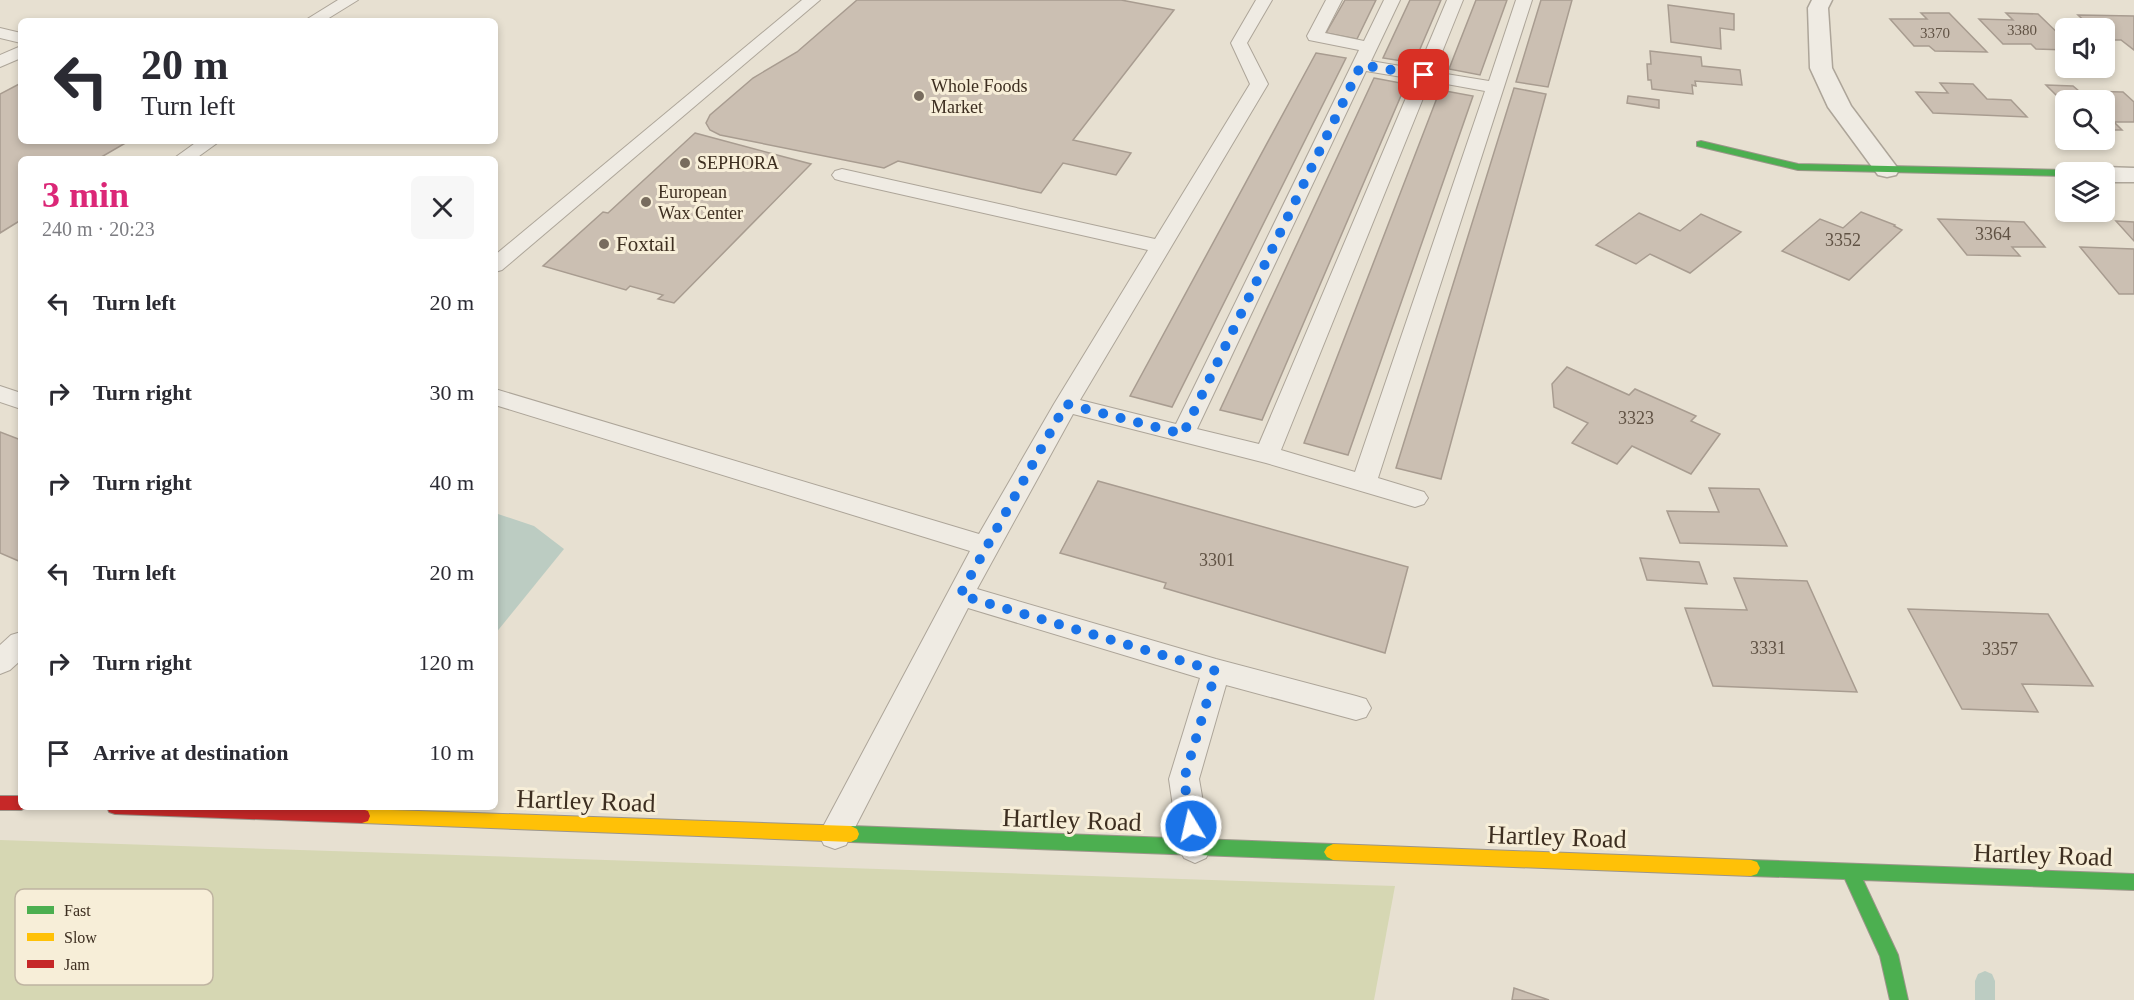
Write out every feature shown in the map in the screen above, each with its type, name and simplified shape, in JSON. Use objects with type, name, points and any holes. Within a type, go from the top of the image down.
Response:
[{"type":"street","points":[[1822,0],[1818,8],[1821,68],[1840,107],[1887,170]]},
{"type":"street","points":[[1701,144],[1798,167],[2055,173]]},
{"type":"street","points":[[2115,174],[2134,175]]},
{"type":"street","points":[[0,802],[18,803]]},
{"type":"street","name":"Hartley Road","points":[[193,810],[2134,882]]},
{"type":"street","points":[[1850,871],[1889,955],[1899,1000]]},
{"type":"lane","points":[[318,18],[351,0]]},
{"type":"lane","points":[[498,263],[812,0]]},
{"type":"lane","points":[[835,835],[986,546],[1066,404],[1258,84],[1239,43],[1264,0]]},
{"type":"lane","points":[[1334,0],[1315,36],[1365,56],[1424,75],[1496,87]]},
{"type":"lane","points":[[1183,434],[1392,0]]},
{"type":"lane","points":[[1267,455],[1455,0]]},
{"type":"lane","points":[[1364,482],[1524,0]]},
{"type":"lane","points":[[0,33],[18,37]]},
{"type":"lane","points":[[0,62],[18,53]]},
{"type":"lane","points":[[187,156],[206,144]]},
{"type":"lane","points":[[842,175],[1161,247]]},
{"type":"lane","points":[[0,394],[18,400]]},
{"type":"lane","points":[[498,398],[986,546]]},
{"type":"lane","points":[[1066,404],[1267,455],[1415,498]]},
{"type":"lane","points":[[960,595],[1216,671],[1356,708]]},
{"type":"lane","points":[[1195,848],[1184,779],[1216,671]]},
{"type":"green space","points":[[0,840],[1395,886],[1374,1000],[0,1000]]},
{"type":"shaded area","points":[[498,514],[534,526],[564,549],[498,630]]},
{"type":"building","name":"Whole Foods Market","points":[[857,0],[1121,0],[1174,10],[1073,140],[1131,153],[1116,175],[1063,163],[1041,193],[898,161],[884,168],[720,135],[710,130],[706,123],[710,115],[753,78],[797,52]]},
{"type":"building","points":[[1345,0],[1376,0],[1357,39],[1326,33]]},
{"type":"building","points":[[1410,0],[1441,0],[1414,63],[1383,58]]},
{"type":"building","points":[[1476,0],[1507,0],[1480,75],[1449,69]]},
{"type":"building","points":[[1541,0],[1572,0],[1548,87],[1516,82]]},
{"type":"building","points":[[1668,5],[1734,14],[1734,30],[1720,28],[1721,49],[1671,42]]},
{"type":"building","points":[[1921,13],[1949,13],[1987,52],[1935,51],[1929,46],[1914,46],[1890,19],[1927,19]]},
{"type":"building","points":[[2006,13],[2038,14],[2055,30],[2055,50],[2036,49],[2031,44],[2003,44],[1979,19],[2013,20]]},
{"type":"building","points":[[2078,15],[2134,16],[2134,50],[2121,40],[2115,40],[2115,18],[2081,18]]},
{"type":"building","points":[[1650,51],[1701,57],[1702,66],[1740,70],[1742,85],[1695,81],[1696,86],[1692,85],[1693,94],[1652,89],[1651,80],[1648,80],[1647,64],[1651,64]]},
{"type":"building","points":[[1316,53],[1346,58],[1172,407],[1130,396]]},
{"type":"building","points":[[1374,78],[1406,84],[1262,420],[1220,410]]},
{"type":"building","points":[[1940,83],[1973,84],[1987,99],[2011,100],[2027,117],[1933,113],[1916,92],[1948,93]]},
{"type":"building","points":[[18,85],[18,144],[124,144],[103,156],[18,156],[18,222],[0,233],[0,94]]},
{"type":"building","points":[[2046,85],[2073,86],[2078,90],[2055,90],[2055,94]]},
{"type":"building","points":[[1514,88],[1546,94],[1441,479],[1396,468]]},
{"type":"building","points":[[1440,90],[1473,96],[1348,455],[1304,443]]},
{"type":"building","points":[[2115,92],[2123,92],[2134,102],[2134,122],[2115,122]]},
{"type":"building","points":[[1628,96],[1659,100],[1659,108],[1627,103]]},
{"type":"building","points":[[2115,123],[2122,130],[2115,130]]},
{"type":"building","points":[[695,133],[811,164],[674,303],[658,299],[663,295],[630,286],[626,290],[543,266],[603,212],[608,213]]},
{"type":"building","points":[[1861,212],[1902,230],[1849,280],[1782,251],[1820,219],[1843,228]]},
{"type":"building","points":[[1639,213],[1680,231],[1701,214],[1741,232],[1690,273],[1650,254],[1636,264],[1596,245]]},
{"type":"building","points":[[1938,219],[2024,222],[2045,247],[2012,247],[2020,256],[1967,255]]},
{"type":"building","points":[[2116,221],[2134,222],[2134,241]]},
{"type":"building","points":[[2080,247],[2134,249],[2134,294],[2119,294]]},
{"type":"building","points":[[1567,367],[1629,395],[1635,389],[1696,416],[1691,421],[1720,434],[1691,474],[1632,446],[1617,464],[1572,443],[1588,423],[1554,407],[1552,384]]},
{"type":"building","points":[[0,432],[18,439],[18,561],[0,553]]},
{"type":"building","points":[[1098,481],[1408,567],[1385,653],[1164,588],[1166,583],[1060,553]]},
{"type":"building","points":[[1709,488],[1759,489],[1787,546],[1680,543],[1667,511],[1719,512]]},
{"type":"building","points":[[1640,558],[1699,562],[1707,584],[1647,580]]},
{"type":"building","points":[[1734,578],[1807,581],[1857,692],[1713,686],[1685,608],[1747,610]]},
{"type":"building","points":[[1908,609],[2048,614],[2093,686],[2022,684],[2038,712],[1962,709]]},
{"type":"building","points":[[1514,988],[1549,1000],[1512,1000]]},
{"type":"waterway","points":[[1985,981],[1985,1000]]},
{"type":"traffic: fast","points":[[1701,144],[1798,167],[2055,173]]},
{"type":"traffic: fast","points":[[851,834],[1333,852]]},
{"type":"traffic: fast","points":[[1751,868],[2134,882]]},
{"type":"traffic: fast","points":[[1850,871],[1889,955],[1899,1000]]},
{"type":"traffic: slow","points":[[362,816],[851,834]]},
{"type":"traffic: slow","points":[[1333,852],[1751,868]]},
{"type":"traffic: jam","points":[[0,803],[18,803]]},
{"type":"traffic: jam","points":[[197,810],[362,816]]},
{"type":"place","name":"Whole Foods Market","points":[[919,96]]},
{"type":"place","name":"SEPHORA","points":[[685,163]]},
{"type":"place","name":"European Wax Center","points":[[646,202]]},
{"type":"place","name":"Foxtail","points":[[604,244]]},
{"type":"route","points":[[1191,826],[1184,779],[1216,671],[960,595],[1066,404],[1183,434],[1361,65],[1424,75]]}]
